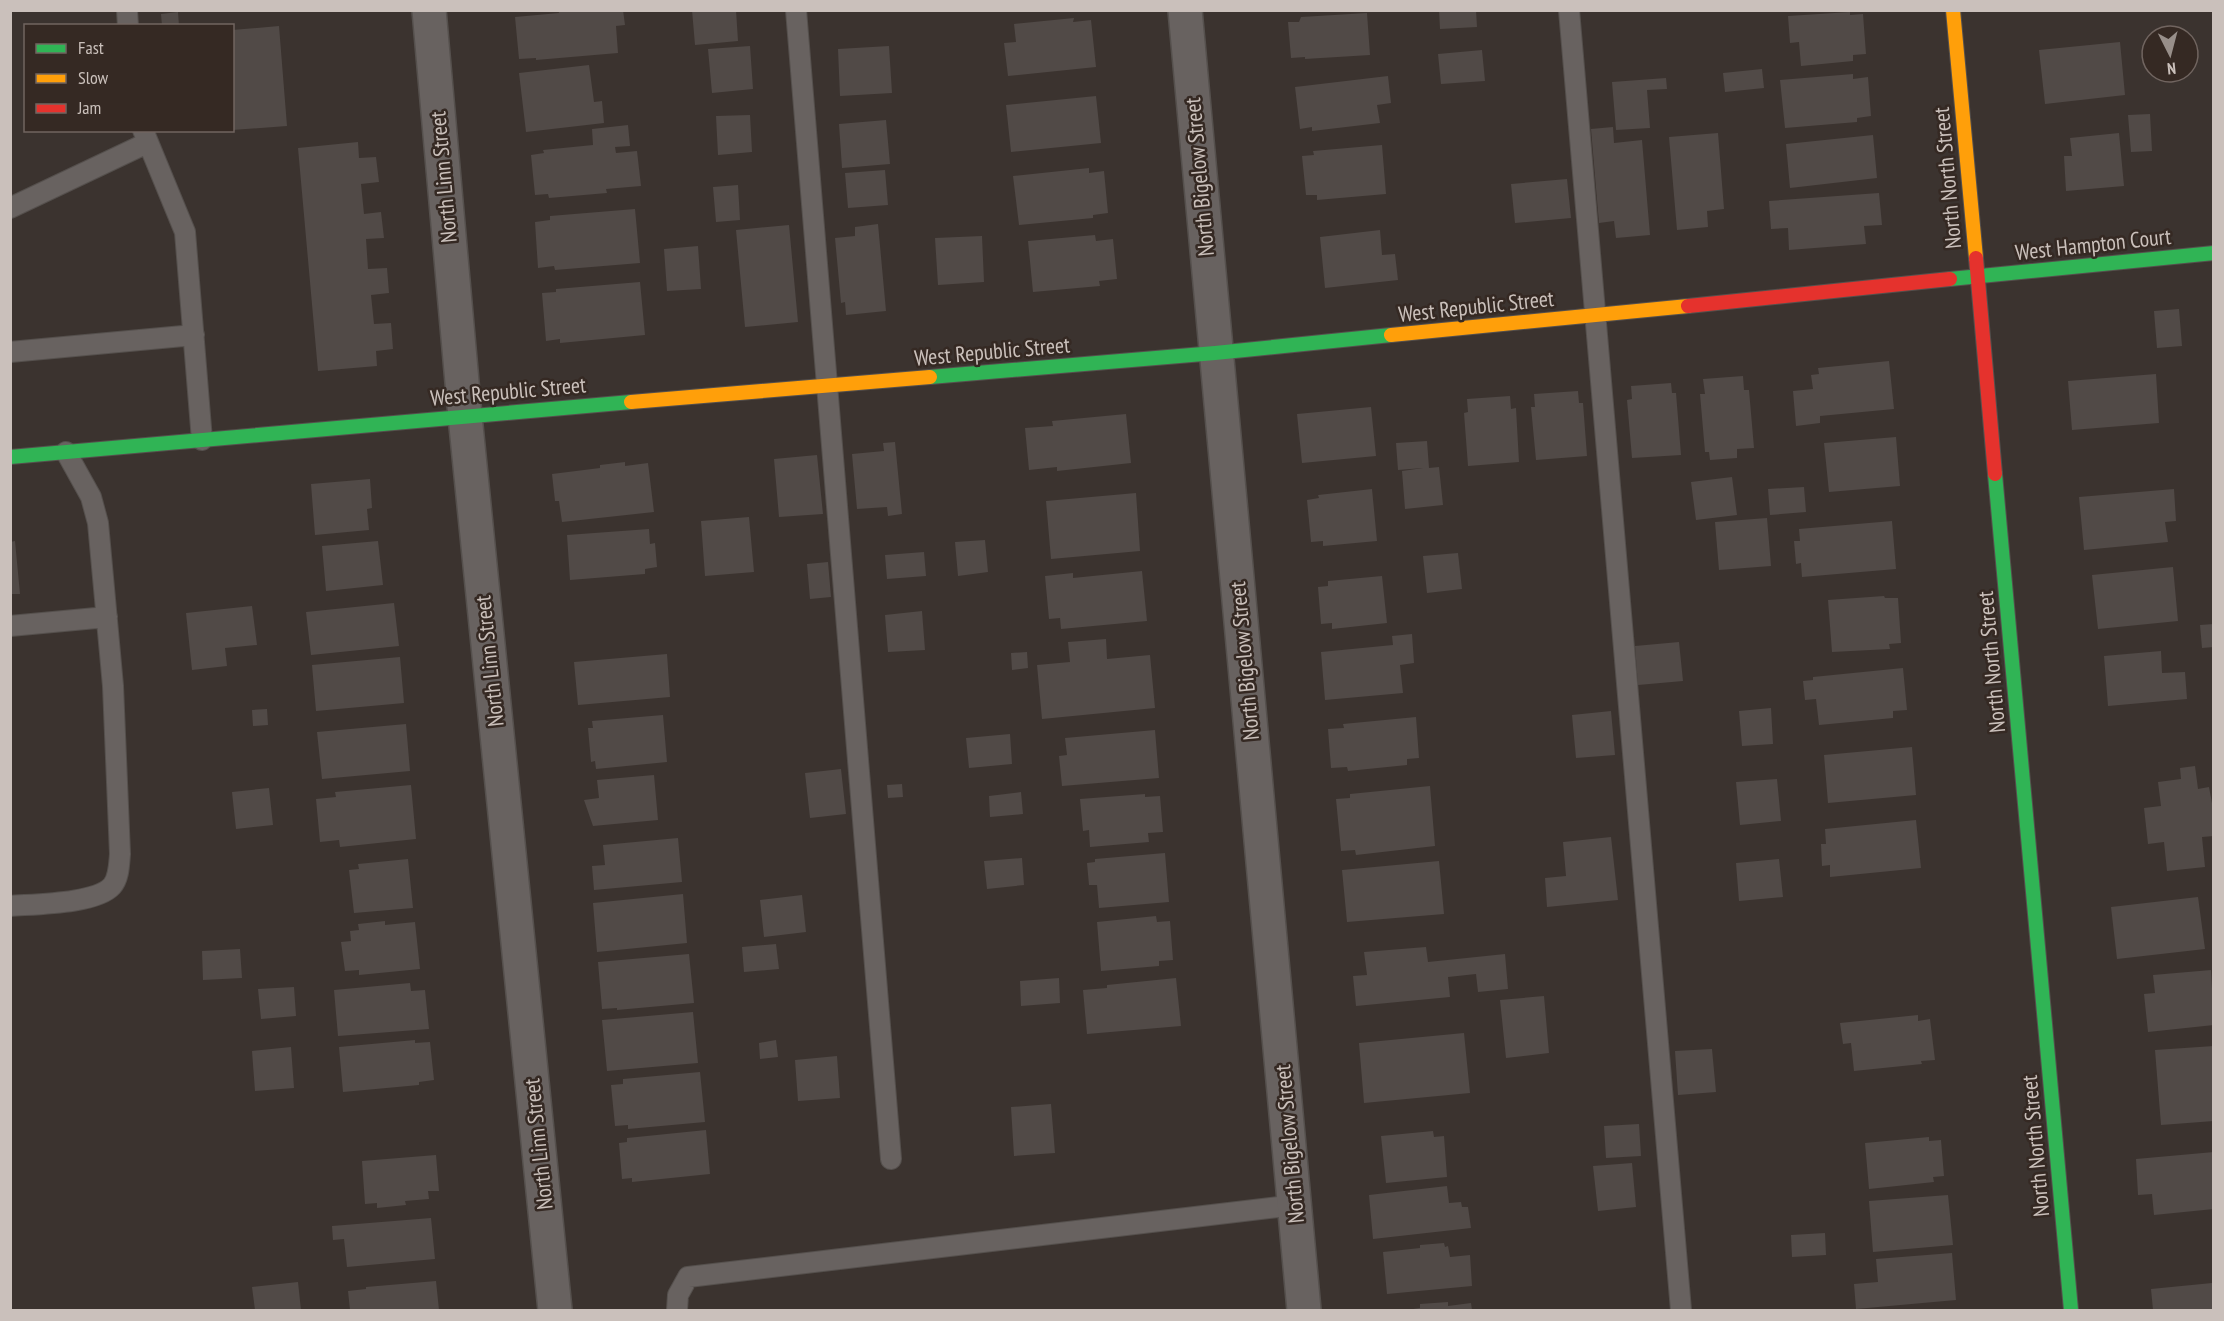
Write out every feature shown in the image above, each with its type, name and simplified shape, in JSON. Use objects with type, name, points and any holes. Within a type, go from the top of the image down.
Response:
[{"type":"street","name":"North Linn Street","points":[[429,10],[465,416],[555,1311]]},
{"type":"street","name":"North Bigelow Street","points":[[1185,10],[1304,1311]]},
{"type":"street","name":"North North Street","points":[[1953,10],[2071,1311]]},
{"type":"street","name":"West Hampton Court","points":[[1977,277],[2214,253]]},
{"type":"street","name":"West Republic Street","points":[[10,457],[1215,353],[1977,277]]},
{"type":"lane","points":[[796,10],[891,1159]]},
{"type":"lane","points":[[1569,10],[1682,1311]]},
{"type":"lane","points":[[10,208],[145,137],[185,232],[202,440]]},
{"type":"lane","points":[[10,352],[194,335]]},
{"type":"lane","points":[[10,906],[86,898],[113,886],[118,874],[120,854],[113,686],[98,523],[91,497],[66,452]]},
{"type":"lane","points":[[10,626],[106,617]]},
{"type":"lane","points":[[677,1311],[678,1295],[688,1277],[1295,1205]]},
{"type":"building","points":[[558,10],[623,10],[625,25],[616,26],[618,53],[536,60],[536,58],[519,59],[515,17],[559,13]]},
{"type":"building","points":[[692,10],[736,10],[738,41],[695,45]]},
{"type":"building","points":[[1439,10],[1476,10],[1477,27],[1440,29]]},
{"type":"building","points":[[178,12],[179,24],[162,24],[161,14]]},
{"type":"building","points":[[1850,12],[1850,15],[1863,14],[1866,54],[1853,55],[1853,61],[1801,66],[1799,42],[1790,43],[1788,16]]},
{"type":"building","points":[[1367,13],[1370,55],[1291,58],[1288,22],[1299,22],[1301,17]]},
{"type":"building","points":[[1074,18],[1073,22],[1091,20],[1096,67],[1008,76],[1004,43],[1016,42],[1014,24]]},
{"type":"building","points":[[279,26],[287,126],[234,130],[234,30]]},
{"type":"building","points":[[2120,42],[2125,95],[2045,104],[2039,50]]},
{"type":"building","points":[[750,46],[753,89],[712,93],[708,49]]},
{"type":"building","points":[[889,46],[892,93],[840,96],[838,49]]},
{"type":"building","points":[[1482,50],[1485,81],[1441,84],[1438,54]]},
{"type":"building","points":[[589,65],[594,102],[602,101],[604,123],[526,132],[519,73]]},
{"type":"building","points":[[1762,69],[1764,88],[1725,92],[1723,73]]},
{"type":"building","points":[[1853,74],[1853,79],[1868,77],[1871,116],[1857,118],[1857,122],[1785,128],[1780,80]]},
{"type":"building","points":[[1388,76],[1391,103],[1377,105],[1380,123],[1312,131],[1312,127],[1300,129],[1295,87]]},
{"type":"building","points":[[1666,78],[1667,89],[1647,90],[1650,128],[1616,130],[1612,82]]},
{"type":"building","points":[[1096,96],[1101,143],[1011,152],[1006,105]]},
{"type":"building","points":[[2150,114],[2152,151],[2131,152],[2128,115]]},
{"type":"building","points":[[750,115],[752,152],[718,155],[716,116]]},
{"type":"building","points":[[886,120],[890,164],[842,168],[839,124]]},
{"type":"building","points":[[628,125],[630,146],[615,147],[616,153],[637,151],[641,186],[606,189],[607,193],[549,198],[548,194],[535,195],[531,155],[544,153],[543,150],[593,145],[592,129]]},
{"type":"building","points":[[1613,127],[1614,143],[1642,140],[1650,235],[1616,238],[1614,221],[1599,223],[1591,129]]},
{"type":"building","points":[[1718,133],[1724,209],[1707,211],[1708,227],[1677,230],[1669,137]]},
{"type":"building","points":[[2119,133],[2124,186],[2066,191],[2064,156],[2072,156],[2070,138]]},
{"type":"building","points":[[1873,135],[1877,178],[1790,188],[1786,144]]},
{"type":"building","points":[[358,142],[359,158],[376,157],[379,182],[361,184],[364,214],[381,212],[384,238],[366,239],[368,269],[387,268],[389,293],[371,295],[374,324],[391,323],[393,349],[376,351],[377,366],[318,371],[298,148]]},
{"type":"building","points":[[1382,145],[1386,194],[1317,200],[1317,195],[1306,195],[1302,156],[1314,155],[1313,151]]},
{"type":"building","points":[[1089,168],[1089,173],[1104,171],[1108,213],[1093,215],[1093,218],[1019,225],[1013,176]]},
{"type":"building","points":[[885,170],[888,205],[848,208],[845,173]]},
{"type":"building","points":[[1567,179],[1571,218],[1515,223],[1511,184]]},
{"type":"building","points":[[738,185],[740,220],[716,222],[713,187]]},
{"type":"building","points":[[1879,193],[1882,225],[1864,226],[1866,244],[1789,250],[1788,228],[1771,229],[1769,201]]},
{"type":"building","points":[[635,209],[640,263],[555,270],[554,266],[538,268],[535,222],[550,220],[550,216]]},
{"type":"building","points":[[878,224],[886,311],[846,315],[845,302],[841,303],[835,238],[855,236],[855,227]]},
{"type":"building","points":[[789,225],[798,322],[745,327],[736,230]]},
{"type":"building","points":[[1380,230],[1382,255],[1395,254],[1398,280],[1325,288],[1320,237]]},
{"type":"building","points":[[1095,235],[1096,241],[1113,239],[1117,279],[1099,281],[1100,286],[1033,292],[1028,241]]},
{"type":"building","points":[[982,236],[984,282],[938,285],[935,238]]},
{"type":"building","points":[[698,246],[701,289],[667,291],[664,249]]},
{"type":"building","points":[[640,282],[645,335],[560,343],[560,339],[546,341],[542,293],[556,292],[556,289]]},
{"type":"building","points":[[2179,309],[2182,346],[2157,348],[2154,311]]},
{"type":"building","points":[[1889,361],[1894,409],[1820,416],[1820,423],[1796,426],[1793,391],[1813,389],[1811,375],[1819,374],[1818,368]]},
{"type":"building","points":[[2156,374],[2159,423],[2072,430],[2068,381]]},
{"type":"building","points":[[1743,376],[1744,390],[1749,390],[1754,448],[1737,449],[1737,458],[1710,460],[1709,452],[1705,452],[1700,394],[1705,394],[1703,379]]},
{"type":"building","points":[[1671,383],[1672,393],[1676,393],[1681,455],[1632,458],[1627,400],[1632,399],[1631,386]]},
{"type":"building","points":[[1578,391],[1579,403],[1583,403],[1587,456],[1536,460],[1531,407],[1535,407],[1534,394]]},
{"type":"building","points":[[1510,396],[1511,409],[1516,408],[1519,462],[1468,466],[1464,413],[1468,412],[1467,399]]},
{"type":"building","points":[[1371,407],[1376,456],[1302,463],[1297,414]]},
{"type":"building","points":[[1126,414],[1131,463],[1057,471],[1057,467],[1029,470],[1025,428],[1053,426],[1052,421]]},
{"type":"building","points":[[1896,437],[1900,486],[1829,492],[1824,443]]},
{"type":"building","points":[[1427,441],[1429,468],[1439,467],[1443,505],[1405,509],[1402,471],[1423,468],[1398,470],[1396,443]]},
{"type":"building","points":[[895,442],[902,514],[888,516],[887,507],[857,509],[852,454],[884,451],[883,443]]},
{"type":"building","points":[[817,455],[823,514],[779,517],[774,459]]},
{"type":"building","points":[[625,462],[625,466],[648,463],[654,512],[562,522],[559,501],[555,501],[552,474],[600,468],[600,465]]},
{"type":"building","points":[[1732,477],[1737,515],[1696,520],[1691,482]]},
{"type":"building","points":[[370,479],[372,508],[367,509],[369,530],[315,535],[311,484]]},
{"type":"building","points":[[1804,487],[1806,512],[1770,515],[1768,489]]},
{"type":"building","points":[[1372,489],[1377,541],[1323,546],[1323,541],[1311,542],[1307,500],[1319,498],[1318,495]]},
{"type":"building","points":[[2174,489],[2176,521],[2165,522],[2168,542],[2084,550],[2079,497]]},
{"type":"building","points":[[1136,493],[1140,551],[1051,559],[1046,501]]},
{"type":"building","points":[[749,517],[754,572],[705,576],[701,521]]},
{"type":"building","points":[[1767,518],[1771,566],[1719,570],[1715,522]]},
{"type":"building","points":[[1892,521],[1896,569],[1802,577],[1801,563],[1796,564],[1794,541],[1800,541],[1799,529]]},
{"type":"building","points":[[649,529],[650,544],[655,543],[657,567],[645,569],[645,574],[570,580],[567,535]]},
{"type":"building","points":[[985,540],[988,572],[958,576],[955,542]]},
{"type":"building","points":[[15,541],[20,594],[10,594],[10,542]]},
{"type":"building","points":[[378,541],[383,585],[326,591],[322,546]]},
{"type":"building","points":[[924,552],[926,576],[887,579],[885,555]]},
{"type":"building","points":[[1458,553],[1462,589],[1427,593],[1423,556]]},
{"type":"building","points":[[828,562],[831,597],[810,599],[807,564]]},
{"type":"building","points":[[2173,567],[2178,621],[2098,629],[2092,575]]},
{"type":"building","points":[[1142,571],[1147,621],[1061,629],[1060,618],[1049,619],[1045,576],[1073,573],[1073,578]]},
{"type":"building","points":[[1382,576],[1387,623],[1332,629],[1332,623],[1321,624],[1318,587],[1328,586],[1328,581]]},
{"type":"building","points":[[1884,596],[1885,598],[1898,598],[1901,643],[1889,644],[1890,649],[1832,652],[1828,600]]},
{"type":"building","points":[[394,603],[399,646],[311,655],[306,612]]},
{"type":"building","points":[[252,606],[257,645],[225,648],[227,666],[192,670],[186,613]]},
{"type":"building","points":[[922,611],[925,650],[888,652],[885,615]]},
{"type":"building","points":[[2214,624],[2214,647],[2202,648],[2200,625]]},
{"type":"building","points":[[1412,634],[1414,663],[1400,665],[1403,693],[1325,700],[1321,652],[1393,645],[1392,636]]},
{"type":"building","points":[[1106,639],[1107,659],[1150,655],[1155,708],[1042,719],[1037,665],[1070,662],[1068,642]]},
{"type":"building","points":[[1679,642],[1683,681],[1638,685],[1635,646]]},
{"type":"building","points":[[2161,651],[2162,673],[2185,672],[2187,699],[2108,706],[2104,656]]},
{"type":"building","points":[[1027,652],[1028,668],[1012,670],[1011,653]]},
{"type":"building","points":[[667,654],[670,697],[578,705],[574,662]]},
{"type":"building","points":[[400,657],[404,703],[316,711],[312,665]]},
{"type":"building","points":[[1903,668],[1907,710],[1893,711],[1893,718],[1819,725],[1816,699],[1805,700],[1803,681],[1813,680],[1813,677]]},
{"type":"building","points":[[1771,708],[1773,744],[1742,746],[1739,711]]},
{"type":"building","points":[[267,709],[268,725],[253,726],[252,710]]},
{"type":"building","points":[[1611,711],[1615,755],[1576,758],[1572,715]]},
{"type":"building","points":[[663,715],[667,762],[596,769],[595,761],[591,762],[588,728],[593,728],[592,721]]},
{"type":"building","points":[[1416,717],[1419,758],[1407,759],[1407,765],[1348,771],[1347,767],[1331,768],[1328,729],[1344,728],[1343,724]]},
{"type":"building","points":[[406,724],[410,771],[322,779],[317,732]]},
{"type":"building","points":[[1155,730],[1159,778],[1062,786],[1059,756],[1067,755],[1065,738]]},
{"type":"building","points":[[1010,734],[1012,764],[969,768],[966,738]]},
{"type":"building","points":[[1912,747],[1916,795],[1828,803],[1824,755]]},
{"type":"building","points":[[2195,766],[2198,789],[2209,787],[2214,814],[2214,836],[2202,837],[2205,867],[2167,871],[2164,842],[2148,844],[2144,808],[2161,806],[2158,782],[2181,779],[2180,768]]},
{"type":"building","points":[[841,769],[846,814],[810,818],[805,773]]},
{"type":"building","points":[[654,775],[658,820],[593,826],[584,800],[599,798],[597,780]]},
{"type":"building","points":[[1777,779],[1781,821],[1740,825],[1736,782]]},
{"type":"building","points":[[902,784],[903,797],[888,798],[887,785]]},
{"type":"building","points":[[411,785],[416,839],[340,847],[339,840],[320,842],[316,799],[336,797],[335,792]]},
{"type":"building","points":[[1430,786],[1435,846],[1356,855],[1355,850],[1341,851],[1336,799],[1350,798],[1350,794]]},
{"type":"building","points":[[269,788],[273,825],[236,829],[232,792]]},
{"type":"building","points":[[1021,792],[1023,814],[990,817],[989,796]]},
{"type":"building","points":[[1145,794],[1145,797],[1160,796],[1163,832],[1148,833],[1149,842],[1090,847],[1089,830],[1083,831],[1080,799]]},
{"type":"building","points":[[1916,820],[1921,868],[1830,877],[1830,865],[1822,866],[1821,844],[1826,844],[1825,829]]},
{"type":"building","points":[[1611,837],[1618,900],[1547,907],[1545,878],[1566,876],[1563,842]]},
{"type":"building","points":[[678,838],[682,882],[594,890],[592,866],[605,865],[603,845]]},
{"type":"building","points":[[1165,853],[1169,902],[1099,908],[1097,885],[1089,885],[1087,863],[1095,862],[1095,859]]},
{"type":"building","points":[[1022,858],[1024,885],[987,889],[984,861]]},
{"type":"building","points":[[408,859],[413,908],[354,913],[349,870],[359,869],[358,864]]},
{"type":"building","points":[[1779,859],[1783,897],[1739,901],[1736,863]]},
{"type":"building","points":[[1439,861],[1444,914],[1347,922],[1342,870]]},
{"type":"building","points":[[683,894],[687,943],[597,952],[593,903]]},
{"type":"building","points":[[802,895],[806,932],[764,937],[760,900]]},
{"type":"building","points":[[2198,897],[2205,949],[2117,959],[2111,907]]},
{"type":"building","points":[[1156,916],[1157,922],[1170,921],[1173,960],[1159,961],[1159,966],[1101,971],[1097,922]]},
{"type":"building","points":[[385,921],[385,925],[415,922],[420,969],[359,975],[359,970],[345,971],[341,942],[351,941],[350,931],[359,930],[358,924]]},
{"type":"building","points":[[776,944],[779,969],[744,972],[742,947]]},
{"type":"building","points":[[1426,947],[1428,962],[1505,954],[1508,989],[1478,992],[1476,974],[1448,977],[1450,997],[1356,1006],[1353,976],[1367,975],[1364,952]]},
{"type":"building","points":[[240,949],[242,978],[203,980],[202,951]]},
{"type":"building","points":[[689,954],[694,1003],[617,1010],[617,1008],[602,1009],[598,962]]},
{"type":"building","points":[[2211,970],[2214,1025],[2148,1032],[2144,994],[2155,993],[2153,975]]},
{"type":"building","points":[[1059,978],[1060,1003],[1021,1006],[1020,981]]},
{"type":"building","points":[[1176,978],[1181,1026],[1087,1034],[1083,990],[1107,988],[1107,985]]},
{"type":"building","points":[[410,983],[411,991],[425,990],[429,1029],[338,1036],[334,990]]},
{"type":"building","points":[[294,987],[296,1016],[261,1019],[258,989]]},
{"type":"building","points":[[1544,996],[1549,1053],[1506,1058],[1500,1000]]},
{"type":"building","points":[[693,1012],[698,1063],[607,1071],[602,1020]]},
{"type":"building","points":[[1918,1015],[1918,1021],[1930,1019],[1935,1060],[1921,1061],[1922,1064],[1854,1071],[1851,1043],[1843,1044],[1840,1023]]},
{"type":"building","points":[[1464,1033],[1470,1093],[1364,1103],[1359,1043]]},
{"type":"building","points":[[415,1040],[415,1043],[430,1042],[434,1080],[419,1082],[419,1085],[343,1092],[339,1047]]},
{"type":"building","points":[[776,1040],[778,1057],[760,1059],[759,1043]]},
{"type":"building","points":[[2214,1046],[2214,1121],[2161,1125],[2155,1050]]},
{"type":"building","points":[[291,1047],[294,1088],[255,1091],[252,1051]]},
{"type":"building","points":[[1712,1049],[1716,1092],[1678,1095],[1675,1051]]},
{"type":"building","points":[[837,1056],[840,1098],[798,1101],[795,1060]]},
{"type":"building","points":[[700,1072],[705,1122],[628,1129],[628,1125],[615,1126],[611,1085],[623,1084],[623,1079]]},
{"type":"building","points":[[1051,1104],[1055,1153],[1014,1156],[1011,1107]]},
{"type":"building","points":[[1639,1124],[1641,1156],[1606,1158],[1604,1126]]},
{"type":"building","points":[[706,1130],[710,1174],[632,1182],[632,1178],[622,1179],[619,1143],[627,1142],[627,1138]]},
{"type":"building","points":[[1433,1131],[1434,1137],[1444,1136],[1447,1177],[1386,1183],[1381,1136]]},
{"type":"building","points":[[1929,1137],[1929,1141],[1941,1140],[1944,1176],[1933,1177],[1934,1182],[1869,1189],[1865,1143]]},
{"type":"building","points":[[2214,1152],[2214,1209],[2154,1215],[2152,1194],[2138,1195],[2136,1159]]},
{"type":"building","points":[[436,1155],[439,1191],[428,1191],[429,1199],[405,1201],[406,1205],[377,1208],[377,1203],[365,1204],[362,1161]]},
{"type":"building","points":[[1632,1163],[1636,1207],[1598,1211],[1593,1166]]},
{"type":"building","points":[[1447,1186],[1449,1203],[1461,1202],[1462,1207],[1468,1207],[1471,1228],[1373,1239],[1369,1195]]},
{"type":"building","points":[[1948,1195],[1953,1245],[1873,1252],[1869,1201]]},
{"type":"building","points":[[431,1218],[435,1259],[347,1267],[344,1239],[333,1240],[332,1226]]},
{"type":"building","points":[[1825,1233],[1826,1255],[1792,1257],[1791,1235]]},
{"type":"building","points":[[1444,1243],[1445,1247],[1448,1246],[1450,1257],[1470,1255],[1472,1286],[1387,1294],[1383,1252]]},
{"type":"building","points":[[1952,1253],[1956,1300],[1856,1309],[1854,1284],[1878,1282],[1876,1259]]},
{"type":"building","points":[[436,1281],[439,1310],[350,1310],[348,1291],[366,1289],[366,1287]]},
{"type":"building","points":[[298,1282],[301,1310],[255,1310],[252,1287]]},
{"type":"building","points":[[2212,1283],[2214,1310],[2153,1310],[2151,1289]]},
{"type":"building","points":[[1448,1302],[1448,1306],[1471,1303],[1472,1310],[1413,1310],[1420,1308],[1420,1304]]},
{"type":"traffic: fast","points":[[1950,279],[2214,253]]},
{"type":"traffic: fast","points":[[930,377],[1215,353],[1391,335]]},
{"type":"traffic: fast","points":[[10,457],[631,402]]},
{"type":"traffic: fast","points":[[1995,474],[2071,1310]]},
{"type":"traffic: slow","points":[[1953,10],[1976,258]]},
{"type":"traffic: slow","points":[[1391,335],[1688,306]]},
{"type":"traffic: slow","points":[[631,402],[930,377]]},
{"type":"traffic: jam","points":[[1976,258],[1995,474]]},
{"type":"traffic: jam","points":[[1688,306],[1950,279]]}]
